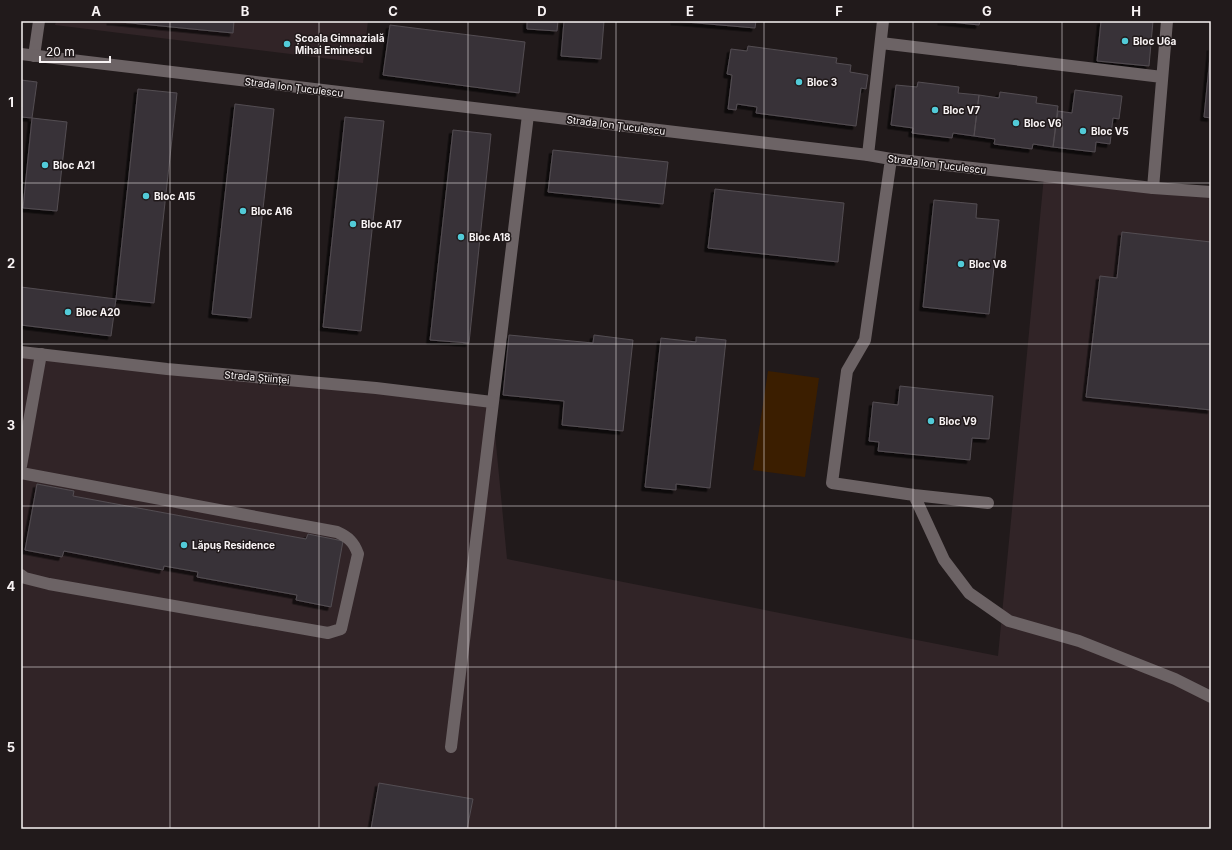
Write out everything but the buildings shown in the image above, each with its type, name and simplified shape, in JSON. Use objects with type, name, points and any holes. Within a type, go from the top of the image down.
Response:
[{"type":"street","points":[[34,56],[39,21]]},
{"type":"street","points":[[868,155],[883,21]]},
{"type":"street","points":[[1154,188],[1167,21]]},
{"type":"street","points":[[881,43],[1162,77]]},
{"type":"street","name":"Strada Ion Țuculescu","points":[[21,54],[868,155],[891,159],[1154,188],[1211,192]]},
{"type":"street","points":[[451,747],[528,115]]},
{"type":"street","points":[[891,159],[865,340],[847,370],[832,483],[914,495],[988,503]]},
{"type":"street","name":"Strada Științei","points":[[21,352],[167,369],[376,388],[492,402]]},
{"type":"street","points":[[21,466],[41,354]]},
{"type":"street","points":[[21,473],[337,532],[348,537],[356,546],[358,554],[342,629],[328,633],[49,584],[26,578],[21,575]]},
{"type":"street","points":[[914,495],[944,560],[969,593],[1009,621],[1079,641],[1176,678],[1211,697]]},
{"type":"shaded area","name":"Școala Gimnazială Mihai Eminescu","points":[[56,21],[368,21],[363,63],[55,25]]},
{"type":"shaded area","points":[[1044,176],[1211,189],[1211,829],[21,829],[21,352],[492,402],[507,559],[998,656]]},
{"type":"shaded area","points":[[768,371],[819,378],[805,477],[753,470]]},
{"type":"place","name":"Bloc U6a","points":[[1125,41]]},
{"type":"place","name":"Școala Gimnazială Mihai Eminescu","points":[[287,44]]},
{"type":"place","name":"Bloc 3","points":[[799,82]]},
{"type":"place","name":"Bloc V7","points":[[935,110]]},
{"type":"place","name":"Bloc V6","points":[[1016,123]]},
{"type":"place","name":"Bloc V5","points":[[1083,131]]},
{"type":"place","name":"Bloc A21","points":[[45,165]]},
{"type":"place","name":"Bloc A15","points":[[146,196]]},
{"type":"place","name":"Bloc A16","points":[[243,211]]},
{"type":"place","name":"Bloc A17","points":[[353,224]]},
{"type":"place","name":"Bloc A18","points":[[461,237]]},
{"type":"place","name":"Bloc V8","points":[[961,264]]},
{"type":"place","name":"Bloc A20","points":[[68,312]]},
{"type":"place","name":"Bloc V9","points":[[931,421]]},
{"type":"place","name":"Lăpuș Residence","points":[[184,545]]}]
